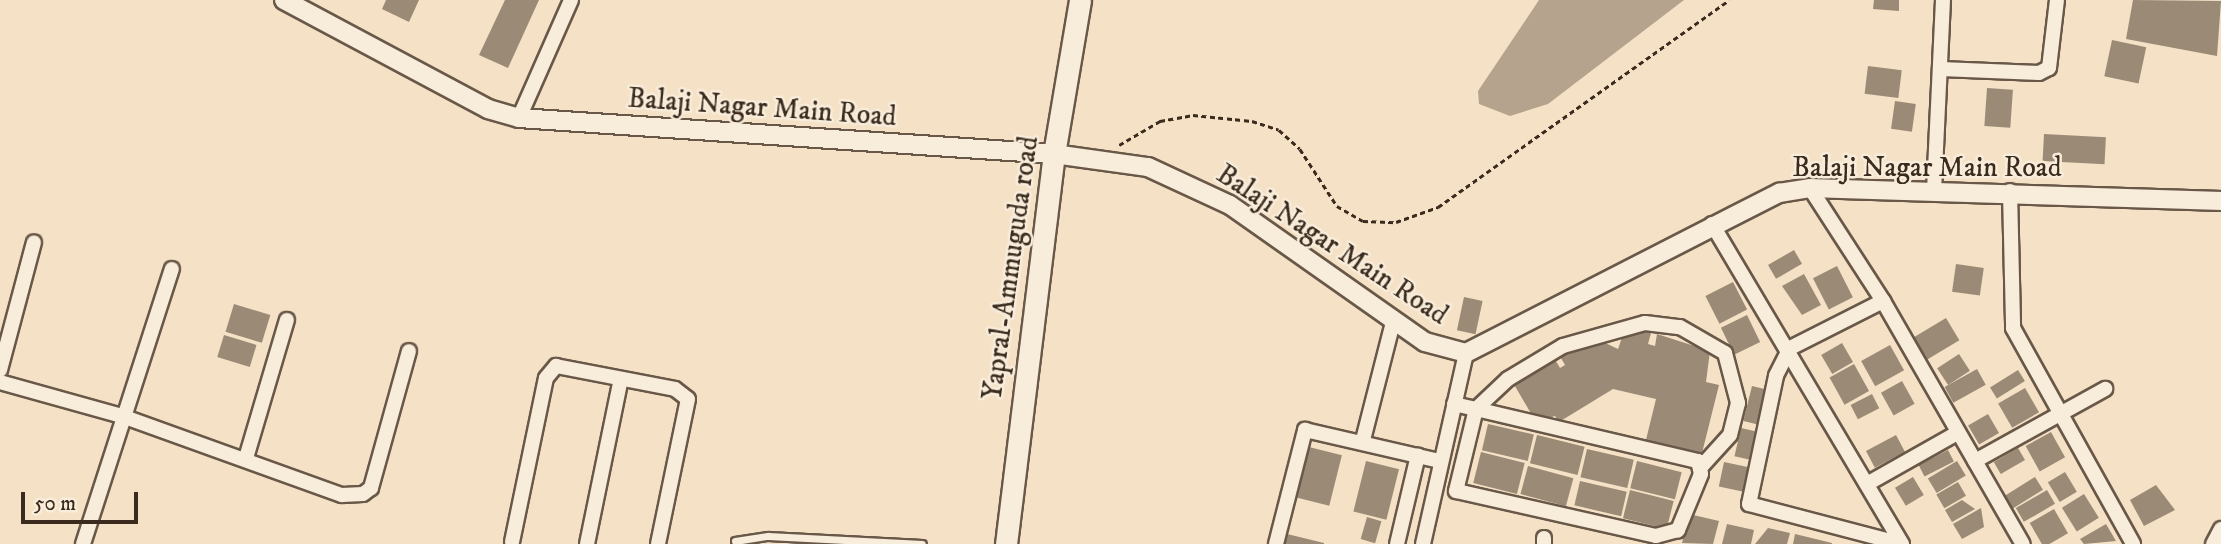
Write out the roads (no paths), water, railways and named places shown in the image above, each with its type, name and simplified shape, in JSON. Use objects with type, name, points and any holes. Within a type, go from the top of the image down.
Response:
[{"type":"main road","name":"Yapral-Ammuguda road","points":[[1006,544],[1054,154],[1080,0]]},
{"type":"street","name":"Balaji Nagar Main Road","points":[[284,0],[488,109],[519,118],[1054,154],[1148,167],[1230,205],[1425,342],[1466,353],[1712,224],[1779,193],[1810,188],[2010,191],[2221,201]]},
{"type":"street","points":[[519,118],[571,0]]},
{"type":"street","points":[[1934,191],[1943,0]]},
{"type":"street","points":[[1941,69],[2039,73],[2049,68],[2057,0]]},
{"type":"street","points":[[1810,188],[1883,300],[2023,544]]},
{"type":"street","points":[[2010,191],[2013,328],[2063,410],[2133,544]]},
{"type":"street","points":[[1712,224],[1790,348],[1902,544]]},
{"type":"street","points":[[0,370],[34,242]]},
{"type":"street","points":[[83,544],[122,416],[172,269]]},
{"type":"street","points":[[1883,300],[1790,348],[1776,376],[1749,504],[1902,544]]},
{"type":"street","points":[[246,458],[287,320]]},
{"type":"street","points":[[1363,440],[1393,321]]},
{"type":"street","points":[[1645,323],[1680,327],[1726,354],[1738,403],[1730,435],[1701,467],[1678,530],[1670,537],[1456,491],[1476,410],[1508,379],[1563,346],[1645,323]]},
{"type":"street","points":[[0,382],[122,416],[246,458],[342,495],[363,494],[371,488],[409,351]]},
{"type":"street","points":[[1423,544],[1439,461],[1466,353]]},
{"type":"street","points":[[512,542],[549,372],[556,366],[674,389],[689,403],[657,544]]},
{"type":"street","points":[[587,544],[621,379]]},
{"type":"street","points":[[1975,461],[2105,389]]},
{"type":"street","points":[[1454,404],[1691,457],[1701,467]]},
{"type":"street","points":[[1276,544],[1305,430],[1363,440],[1439,461]]},
{"type":"street","points":[[1867,484],[1957,433]]},
{"type":"street","points":[[1397,544],[1418,455]]},
{"type":"street","points":[[2213,544],[2221,529]]},
{"type":"lane","points":[[735,541],[768,536],[922,544]]}]
